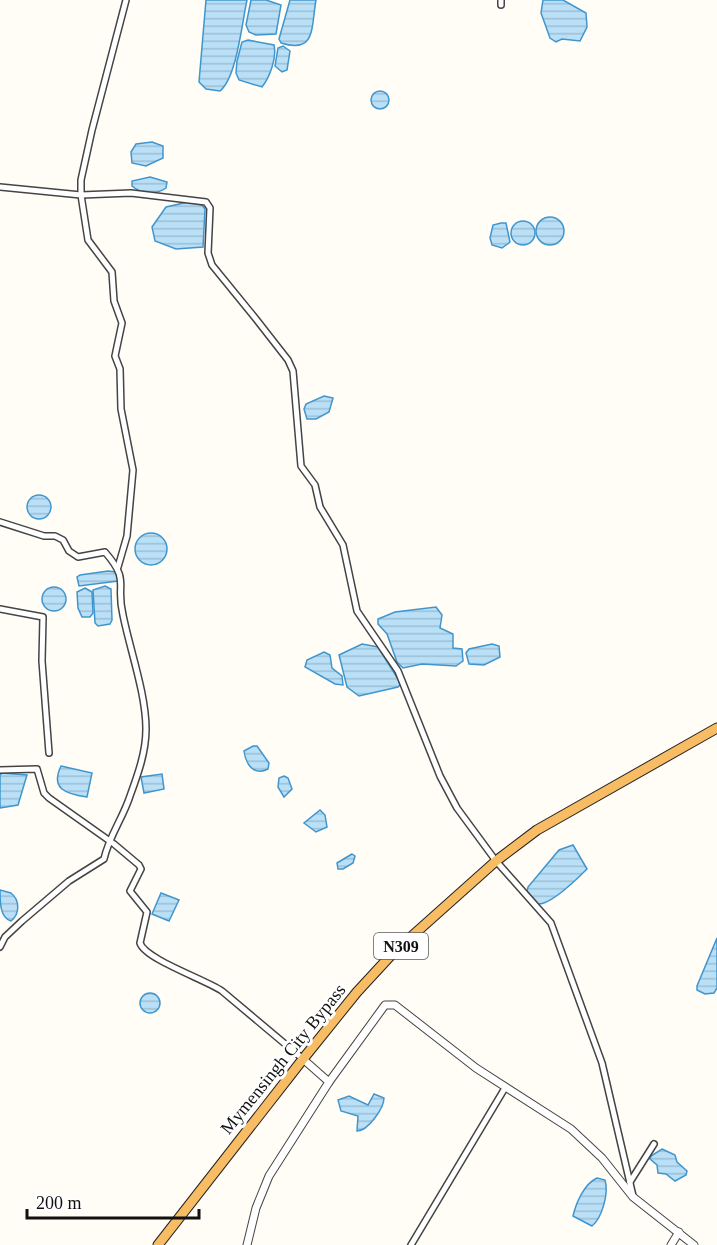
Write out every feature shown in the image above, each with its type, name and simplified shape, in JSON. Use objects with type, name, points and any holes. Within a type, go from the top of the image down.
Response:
[{"type":"highway","name":"Mymensingh City Bypass","points":[[158,1245],[303,1059],[357,992],[393,953],[496,861],[537,830],[717,728]]},
{"type":"street","points":[[118,567],[127,536],[133,470],[120,410],[120,369],[115,356],[122,322],[114,301],[112,272],[88,240],[81,180],[126,0]]},
{"type":"street","points":[[0,187],[81,195],[131,193],[206,202],[210,208],[208,253],[212,265],[269,335],[293,371],[301,466],[315,485],[320,507],[344,545],[357,611],[398,671],[440,776],[457,808],[496,861],[551,923],[602,1063],[633,1197]]},
{"type":"street","points":[[0,522],[44,536],[55,536],[63,540],[69,550],[78,557],[105,552],[118,567],[122,581],[121,606],[145,711],[146,732],[141,764],[130,797],[108,840],[101,863],[69,881],[12,929],[0,947]]},
{"type":"street","points":[[0,609],[43,617],[45,719],[49,753]]},
{"type":"street","points":[[0,770],[37,769],[44,793],[49,798],[108,840],[140,867],[130,889],[147,912],[140,943],[143,948],[154,958],[190,972],[222,991],[329,1082]]},
{"type":"street","points":[[247,1245],[255,1208],[269,1176],[329,1082],[390,1003],[505,1088],[571,1129],[602,1158],[633,1197],[694,1245]]},
{"type":"street","points":[[411,1245],[505,1088]]},
{"type":"street","points":[[630,1184],[654,1144]]},
{"type":"street","points":[[671,1245],[679,1232]]},
{"type":"water","points":[[206,0],[247,0],[235,62],[226,84],[220,91],[206,89],[199,82]]},
{"type":"water","points":[[251,0],[266,0],[281,5],[276,34],[256,35],[249,32],[246,25]]},
{"type":"water","points":[[290,0],[316,0],[310,36],[301,45],[281,43],[279,39]]},
{"type":"water","points":[[543,0],[563,0],[586,13],[587,27],[580,41],[562,39],[556,42],[550,38],[541,13]]},
{"type":"water","points":[[248,40],[274,45],[275,55],[272,67],[262,87],[239,80],[236,73],[242,42]]},
{"type":"water","points":[[283,46],[290,51],[287,70],[282,72],[275,66],[278,48]]},
{"type":"water","points":[[376,91],[384,91],[389,96],[387,107],[376,109],[371,104],[371,96]]},
{"type":"water","points":[[152,142],[163,146],[163,158],[146,166],[132,163],[131,152],[136,144]]},
{"type":"water","points":[[150,177],[167,182],[166,188],[149,193],[132,186],[132,181]]},
{"type":"water","points":[[188,202],[202,205],[205,209],[203,247],[176,249],[155,241],[152,227],[166,207]]},
{"type":"water","points":[[550,217],[560,221],[564,231],[560,241],[550,245],[540,241],[536,231],[540,221]]},
{"type":"water","points":[[523,221],[531,225],[535,233],[531,241],[523,245],[515,241],[511,233],[515,225]]},
{"type":"water","points":[[506,223],[510,242],[502,248],[492,245],[490,238],[493,225]]},
{"type":"water","points":[[324,396],[333,398],[329,412],[316,419],[307,419],[304,409],[306,404]]},
{"type":"water","points":[[39,495],[48,498],[51,507],[48,516],[39,519],[30,516],[27,507],[30,498]]},
{"type":"water","points":[[151,533],[162,538],[167,549],[162,560],[151,565],[140,560],[135,549],[140,538]]},
{"type":"water","points":[[116,572],[118,581],[79,586],[77,577],[80,575]]},
{"type":"water","points":[[105,586],[111,589],[112,620],[110,624],[98,626],[95,623],[93,590]]},
{"type":"water","points":[[54,587],[63,590],[66,599],[63,608],[54,611],[45,608],[42,599],[45,590]]},
{"type":"water","points":[[85,588],[92,592],[93,613],[90,617],[82,617],[78,608],[77,592]]},
{"type":"water","points":[[436,607],[442,615],[440,628],[453,634],[453,648],[462,649],[463,661],[456,666],[422,664],[403,668],[397,662],[387,634],[378,624],[378,619],[395,612]]},
{"type":"water","points":[[362,644],[378,647],[398,679],[400,685],[398,687],[359,696],[347,687],[339,655]]},
{"type":"water","points":[[492,644],[499,646],[500,657],[484,665],[469,664],[466,653],[469,649]]},
{"type":"water","points":[[324,652],[330,655],[332,668],[342,676],[343,685],[335,684],[305,667],[307,660]]},
{"type":"water","points":[[257,746],[269,763],[268,769],[259,771],[249,765],[244,751]]},
{"type":"water","points":[[61,766],[92,773],[87,797],[62,789],[57,780]]},
{"type":"water","points":[[2,773],[27,775],[18,805],[0,808],[0,775]]},
{"type":"water","points":[[162,774],[164,789],[144,793],[141,777]]},
{"type":"water","points":[[284,776],[288,778],[292,789],[284,797],[278,787],[279,778]]},
{"type":"water","points":[[320,810],[325,815],[327,827],[316,832],[304,823]]},
{"type":"water","points":[[573,845],[587,869],[557,896],[538,904],[527,891],[528,887],[559,850]]},
{"type":"water","points":[[352,854],[355,856],[353,863],[343,869],[338,869],[337,863]]},
{"type":"water","points":[[0,890],[11,893],[16,899],[17,911],[11,921],[3,913]]},
{"type":"water","points":[[161,893],[179,900],[169,921],[152,914]]},
{"type":"water","points":[[717,938],[717,988],[714,993],[705,994],[697,990],[697,986]]},
{"type":"water","points":[[150,993],[157,996],[160,1003],[157,1010],[150,1013],[143,1010],[140,1003],[143,996]]},
{"type":"water","points":[[374,1094],[384,1098],[381,1107],[366,1127],[357,1131],[358,1116],[341,1111],[338,1100],[349,1096],[368,1105]]},
{"type":"water","points":[[662,1149],[675,1155],[677,1162],[687,1171],[686,1175],[675,1181],[666,1174],[658,1173],[657,1165],[650,1159]]},
{"type":"water","points":[[597,1178],[605,1180],[606,1192],[602,1211],[592,1226],[573,1216],[584,1189]]}]
